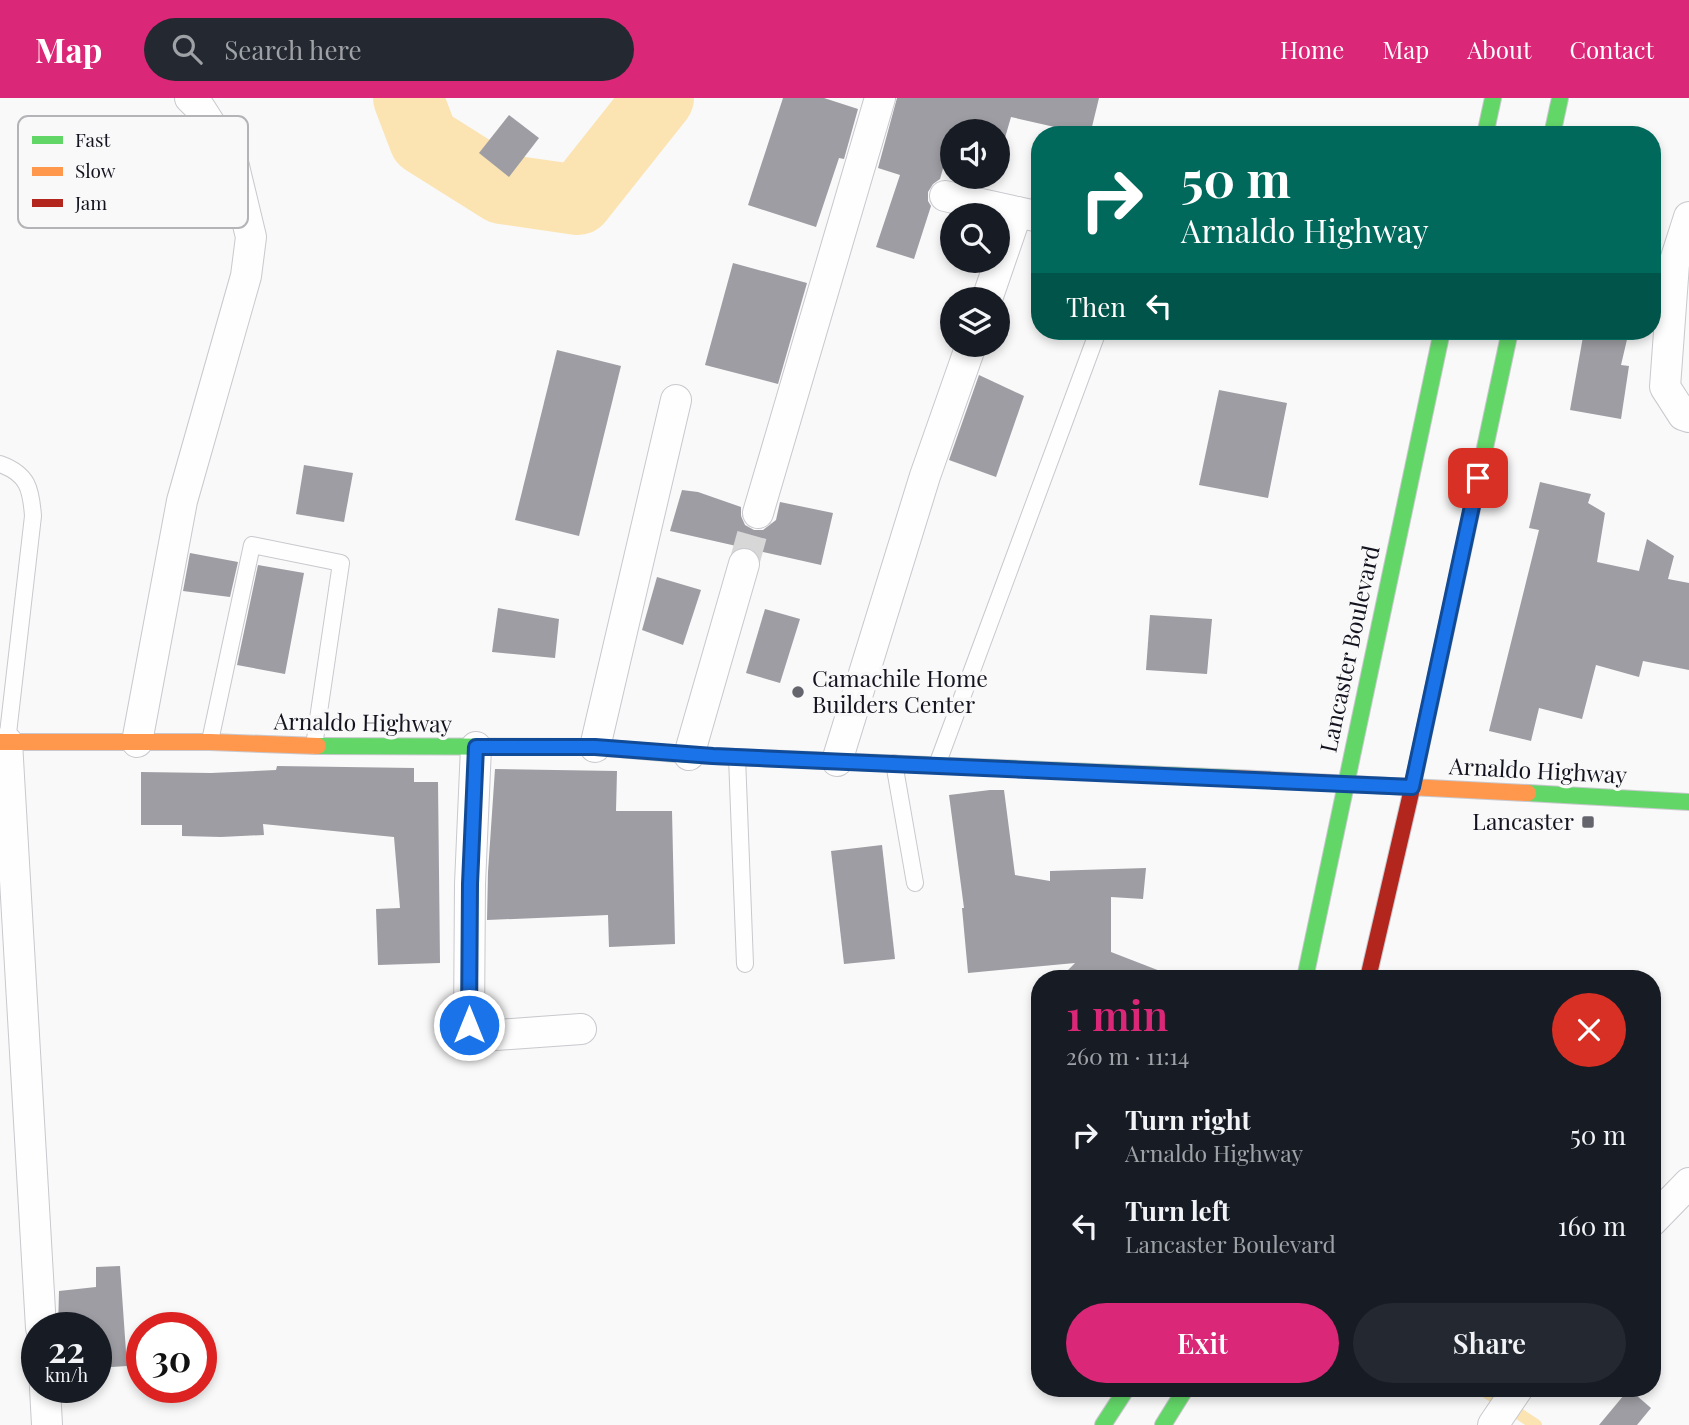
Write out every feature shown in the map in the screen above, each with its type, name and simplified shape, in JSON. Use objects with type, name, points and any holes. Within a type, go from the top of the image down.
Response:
[{"type":"main road","points":[[1487,126],[1493,98]]},
{"type":"main road","points":[[1554,126],[1560,98]]},
{"type":"main road","name":"Lancaster Boulevard","points":[[1307,970],[1440,340]]},
{"type":"main road","points":[[1370,970],[1508,340]]},
{"type":"main road","name":"Arnaldo Highway","points":[[3,742],[595,747],[689,755],[1345,783],[1689,802]]},
{"type":"main road","points":[[1104,1425],[1121,1397]]},
{"type":"main road","points":[[1163,1425],[1180,1397]]},
{"type":"street","points":[[190,98],[205,116]]},
{"type":"street","points":[[758,513],[880,98]]},
{"type":"street","points":[[945,197],[1028,214],[993,287]]},
{"type":"street","points":[[1689,217],[1665,387],[1683,415],[1689,417]]},
{"type":"street","points":[[137,742],[182,501],[246,276],[251,237],[248,225]]},
{"type":"street","points":[[837,761],[925,476],[967,357]]},
{"type":"street","points":[[595,747],[676,400]]},
{"type":"street","points":[[689,755],[744,564]]},
{"type":"street","points":[[3,742],[14,1085],[39,1312]]},
{"type":"street","points":[[476,747],[470,884],[469,1025],[472,1031],[483,1036],[581,1029]]},
{"type":"street","points":[[1661,1212],[1689,1183]]},
{"type":"street","points":[[1493,1425],[1512,1397]]},
{"type":"street","points":[[46,1403],[47,1425]]},
{"type":"lane","points":[[937,765],[1095,340]]},
{"type":"lane","points":[[0,464],[10,468],[29,485],[33,516],[3,742]]},
{"type":"lane","points":[[210,742],[252,545],[341,563],[314,746]]},
{"type":"lane","points":[[737,757],[745,964]]},
{"type":"lane","points":[[894,763],[915,883]]},
{"type":"building","points":[[783,98],[824,98],[858,109],[844,159],[839,158],[816,227],[748,205]]},
{"type":"building","points":[[897,98],[1099,98],[1092,126],[1050,126],[1011,117],[1010,120],[940,119],[940,179],[928,192],[931,206],[914,259],[876,247],[900,175],[878,168]]},
{"type":"building","points":[[509,115],[539,138],[509,177],[479,153]]},
{"type":"building","points":[[733,263],[807,283],[778,384],[705,365]]},
{"type":"building","points":[[1582,340],[1627,340],[1621,365],[1629,366],[1621,419],[1570,410]]},
{"type":"building","points":[[557,350],[621,366],[579,536],[515,520]]},
{"type":"building","points":[[979,375],[1024,396],[996,477],[949,460]]},
{"type":"building","points":[[1219,390],[1287,403],[1268,498],[1199,485]]},
{"type":"building","points":[[304,465],[353,473],[344,522],[296,514]]},
{"type":"building","points":[[1540,482],[1591,494],[1588,503],[1605,513],[1597,562],[1639,571],[1647,539],[1674,556],[1668,579],[1689,583],[1689,670],[1643,661],[1639,677],[1596,665],[1582,719],[1539,708],[1531,741],[1489,731],[1539,530],[1529,528]]},
{"type":"building","points":[[682,490],[698,492],[741,507],[745,525],[754,530],[763,530],[776,520],[780,502],[833,513],[821,565],[670,531]]},
{"type":"building","points":[[190,553],[238,562],[230,597],[183,591]]},
{"type":"building","points":[[258,565],[304,573],[285,674],[237,665]]},
{"type":"building","points":[[657,577],[701,590],[683,645],[642,630]]},
{"type":"building","points":[[498,608],[559,619],[555,658],[492,652]]},
{"type":"building","points":[[765,609],[800,619],[780,683],[746,673]]},
{"type":"building","points":[[1150,615],[1212,619],[1207,674],[1146,670]]},
{"type":"building","points":[[277,766],[414,768],[414,782],[438,782],[440,963],[378,965],[376,909],[400,908],[394,837],[263,824],[264,835],[182,836],[182,825],[141,825],[141,772],[211,773],[276,770]]},
{"type":"building","points":[[495,769],[617,771],[616,811],[672,811],[675,944],[609,947],[608,915],[487,920]]},
{"type":"building","points":[[1004,790],[1015,875],[1050,881],[1050,871],[1146,868],[1143,899],[1111,897],[1111,952],[1158,970],[1068,970],[1075,963],[968,973],[964,908],[949,795]]},
{"type":"building","points":[[882,845],[895,959],[844,964],[831,851]]},
{"type":"building","points":[[120,1266],[126,1366],[112,1367],[112,1312],[58,1312],[59,1291],[96,1287],[96,1267]]},
{"type":"building","points":[[1622,1397],[1638,1397],[1651,1408],[1637,1425],[1599,1425]]},
{"type":"waterway","points":[[408,98],[424,140],[502,189],[578,200],[659,98]]},
{"type":"waterway","points":[[1494,1397],[1536,1425]]},
{"type":"tunnel","points":[[744,564],[758,513]]},
{"type":"traffic: fast","points":[[1487,126],[1493,98]]},
{"type":"traffic: fast","points":[[1554,126],[1560,98]]},
{"type":"traffic: fast","points":[[1307,970],[1440,340]]},
{"type":"traffic: fast","points":[[1411,793],[1508,340]]},
{"type":"traffic: fast","points":[[318,746],[595,747],[689,755],[1236,778]]},
{"type":"traffic: fast","points":[[1528,793],[1689,802]]},
{"type":"traffic: fast","points":[[1103,1425],[1121,1397]]},
{"type":"traffic: fast","points":[[1163,1425],[1180,1397]]},
{"type":"traffic: slow","points":[[0,742],[210,742],[318,746]]},
{"type":"traffic: slow","points":[[1236,778],[1528,793]]},
{"type":"traffic: jam","points":[[1370,970],[1411,793]]},
{"type":"place","name":"Camachile Home Builders Center","points":[[798,692]]},
{"type":"place","name":"Lancaster","points":[[1588,822]]},
{"type":"route","points":[[469,1025],[470,884],[476,747],[595,747],[689,755],[1412,787],[1478,478]]}]
